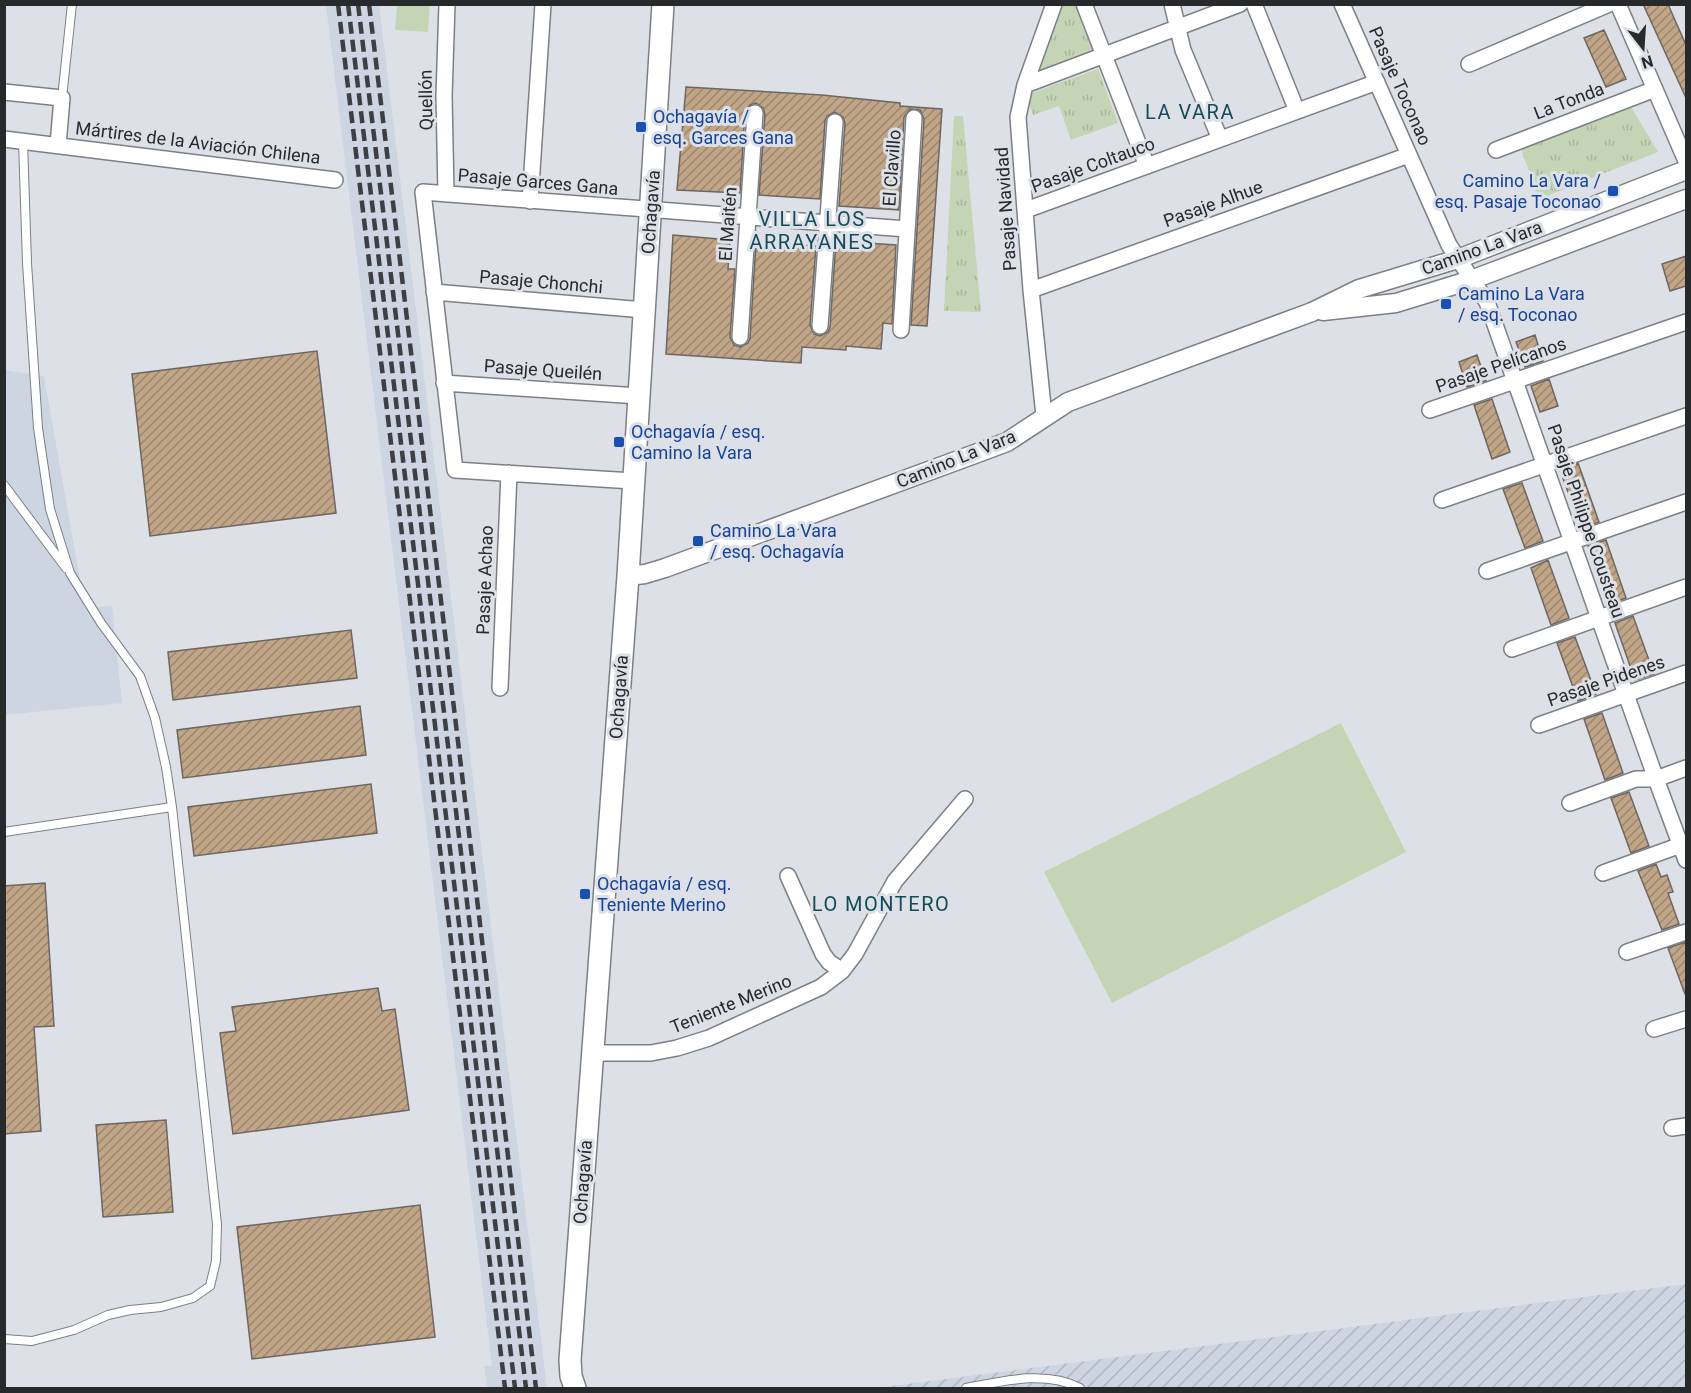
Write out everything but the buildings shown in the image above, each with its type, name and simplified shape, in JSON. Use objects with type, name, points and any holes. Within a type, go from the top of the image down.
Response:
[{"type":"main road","name":"Ochagavía","points":[[575,1389],[570,1360],[628,576],[663,4]]},
{"type":"street","name":"Quellón","points":[[446,194],[444,96],[447,4]]},
{"type":"street","points":[[530,201],[543,4]]},
{"type":"street","name":"Pasaje Navidad","points":[[1044,416],[1031,290],[1018,117],[1025,85],[1054,4]]},
{"type":"street","points":[[1084,4],[1147,166]]},
{"type":"street","points":[[1172,4],[1183,50],[1220,140]]},
{"type":"street","points":[[1025,85],[1240,4]]},
{"type":"street","points":[[1254,4],[1297,111]]},
{"type":"street","name":"Pasaje Toconao","points":[[1342,4],[1449,245],[1471,280]]},
{"type":"street","points":[[1469,64],[1609,4]]},
{"type":"street","points":[[1618,4],[1655,89],[1682,169],[1686,199]]},
{"type":"street","name":"Pasaje Coltauco","points":[[1026,210],[1377,82]]},
{"type":"street","name":"La Tonda","points":[[1496,150],[1655,89]]},
{"type":"street","name":"Mártires de la Aviación Chilena","points":[[4,92],[62,98],[58,145]]},
{"type":"street","name":"El Maitén","points":[[741,338],[755,113]]},
{"type":"street","name":"El Clavillo","points":[[901,330],[914,118]]},
{"type":"street","points":[[820,326],[835,122]]},
{"type":"street","name":"Mártires de la Aviación Chilena","points":[[4,139],[334,180]]},
{"type":"street","name":"Pasaje Alhue","points":[[1031,290],[1409,155]]},
{"type":"street","name":"Camino La Vara","points":[[628,576],[664,568],[983,451],[1007,441],[1068,402],[1312,312],[1359,289],[1458,259],[1682,169]]},
{"type":"street","name":"Pasaje Garces Gana","points":[[434,292],[423,192],[907,229]]},
{"type":"street","name":"Camino La Vara","points":[[1312,312],[1396,303],[1471,280],[1686,199]]},
{"type":"street","name":"Pasaje Philippe Cousteau","points":[[1471,280],[1487,302],[1684,852]]},
{"type":"street","points":[[434,292],[455,470],[633,481]]},
{"type":"street","name":"Pasaje Chonchi","points":[[434,292],[644,310]]},
{"type":"street","name":"Pasaje Pelícanos","points":[[1430,410],[1686,322]]},
{"type":"street","name":"Pasaje Queilén","points":[[444,383],[639,396]]},
{"type":"street","points":[[1442,500],[1686,416]]},
{"type":"street","name":"Pasaje Achao","points":[[500,688],[509,473]]},
{"type":"street","points":[[1487,571],[1686,502]]},
{"type":"street","points":[[1512,649],[1686,587]]},
{"type":"street","name":"Pasaje Pidenes","points":[[1539,725],[1686,674]]},
{"type":"street","points":[[1570,803],[1636,779],[1656,779],[1686,768]]},
{"type":"street","name":"Teniente Merino","points":[[593,1053],[651,1053],[677,1048],[709,1038],[821,987],[842,971],[855,954],[896,881],[965,799]]},
{"type":"street","points":[[1603,873],[1684,852]]},
{"type":"street","points":[[788,876],[823,954],[829,962],[842,971]]},
{"type":"street","points":[[1627,952],[1686,932]]},
{"type":"street","points":[[1654,1029],[1686,1019]]},
{"type":"lane","points":[[62,98],[72,4]]},
{"type":"lane","points":[[23,141],[27,263],[38,428],[50,509],[70,573]]},
{"type":"lane","points":[[4,485],[70,573],[101,623],[140,676],[155,718],[172,807],[217,1224],[216,1261],[210,1286],[193,1298],[161,1307],[108,1315],[74,1330],[32,1341],[4,1339]]},
{"type":"lane","points":[[4,832],[172,807]]},
{"type":"lane","points":[[966,1388],[1013,1378],[1065,1380],[1080,1389]]},
{"type":"shaded area","points":[[326,5],[379,5],[547,1388],[487,1388],[484,1366],[492,1366]]},
{"type":"shaded area","points":[[5,370],[44,376],[85,608],[112,606],[122,703],[5,715]]},
{"type":"shaded area","points":[[1686,1284],[1686,1388],[876,1388]]},
{"type":"green space","points":[[397,5],[430,5],[428,32],[395,30]]},
{"type":"green space","points":[[1061,5],[1075,5],[1093,51],[1038,71]]},
{"type":"green space","points":[[1098,69],[1118,123],[1071,140],[1059,106],[1033,115],[1026,95]]},
{"type":"green space","points":[[1630,105],[1658,152],[1539,199],[1521,149]]},
{"type":"green space","points":[[954,116],[963,116],[981,312],[944,311]]},
{"type":"green space","points":[[1341,723],[1406,852],[1112,1003],[1044,872]]},
{"type":"railway","points":[[338,4],[505,1388]]},
{"type":"railway","points":[[348,4],[515,1388]]},
{"type":"railway","points":[[358,4],[526,1388]]},
{"type":"railway","points":[[369,4],[536,1388]]},
{"type":"place","name":"Ochagavía / esq. Garces Gana","points":[[641,127]]},
{"type":"place","name":"Camino La Vara / esq. Pasaje Toconao","points":[[1613,191]]},
{"type":"place","name":"Camino La Vara / esq. Toconao","points":[[1446,304]]},
{"type":"place","name":"Ochagavía / esq. Camino la Vara","points":[[619,442]]},
{"type":"place","name":"Camino La Vara / esq. Ochagavía","points":[[698,541]]},
{"type":"place","name":"Ochagavía / esq. Teniente Merino","points":[[585,894]]},
{"type":"district","name":"LA VARA","points":[[1190,112]]},
{"type":"district","name":"VILLA LOS ARRAYANES","points":[[812,230]]},
{"type":"district","name":"LO MONTERO","points":[[881,904]]}]
